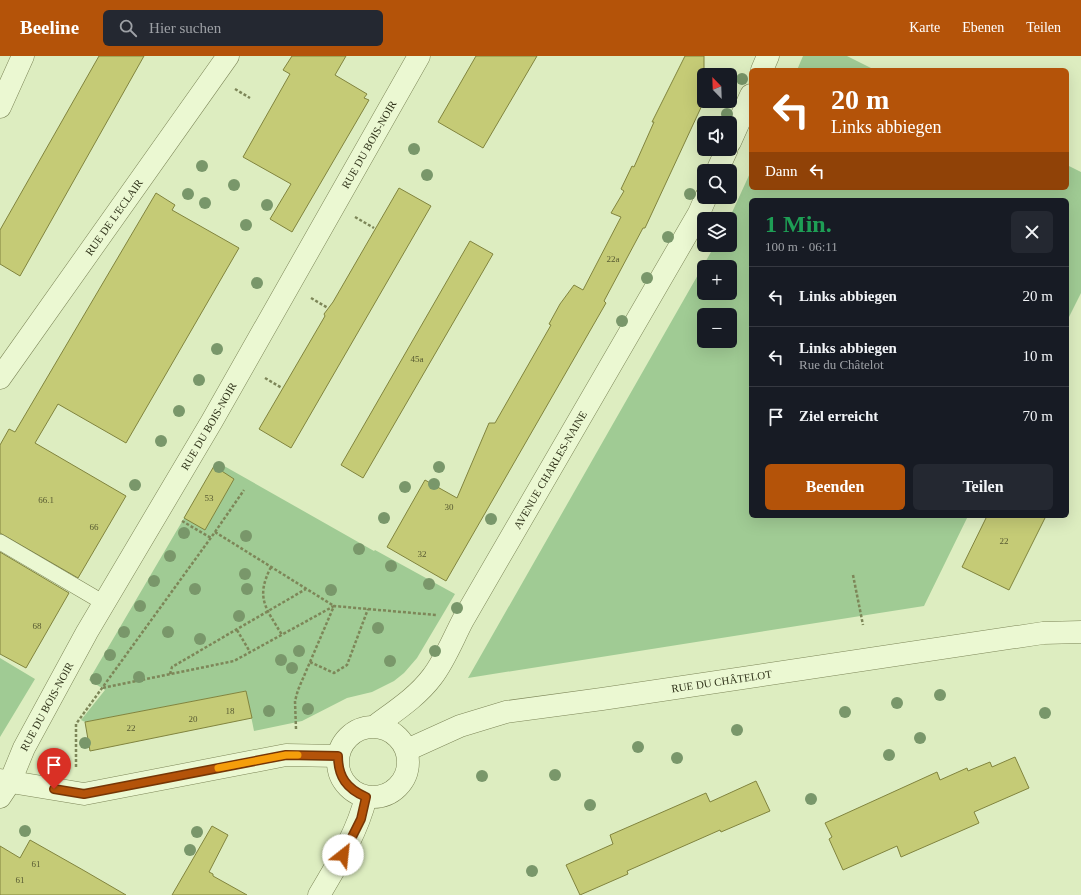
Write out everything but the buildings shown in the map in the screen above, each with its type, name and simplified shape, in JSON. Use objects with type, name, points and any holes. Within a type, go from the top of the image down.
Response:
[{"type":"street","points":[[0,107],[23,56]]},
{"type":"street","name":"RUE DE L'ECLAIR","points":[[0,378],[228,56]]},
{"type":"street","name":"RUE DU BOIS-NOIR","points":[[3,786],[104,603],[208,427],[419,56]]},
{"type":"street","points":[[763,68],[768,56]]},
{"type":"street","points":[[737,126],[749,99]]},
{"type":"street","name":"AVENUE CHARLES-NAINE","points":[[375,726],[416,694],[432,678],[443,660],[463,620],[702,204]]},
{"type":"street","name":"RUE DU CHÂTELOT","points":[[1042,633],[1081,616]]},
{"type":"street","name":"RUE DU CHÂTELOT","points":[[407,750],[460,726],[506,712],[602,700],[1042,633],[1081,632]]},
{"type":"street","points":[[375,726],[385,728],[395,733],[407,750],[409,760],[408,771],[404,781],[397,789],[377,797],[366,797],[356,793],[347,786],[340,772],[338,756],[342,746],[347,738],[365,727],[375,726]]},
{"type":"street","points":[[3,786],[84,794],[286,755],[338,756]]},
{"type":"street","points":[[319,895],[361,819],[366,797]]},
{"type":"lane","points":[[0,542],[104,603]]},
{"type":"path","points":[[241,92],[250,98]]},
{"type":"path","points":[[358,219],[374,228]]},
{"type":"path","points":[[312,299],[328,308]]},
{"type":"path","points":[[269,380],[282,388]]},
{"type":"path","points":[[76,771],[76,724],[244,490]]},
{"type":"path","points":[[183,521],[210,538]]},
{"type":"path","points":[[214,532],[334,606],[449,616],[463,620]]},
{"type":"path","points":[[271,567],[263,586],[263,603],[282,635]]},
{"type":"path","points":[[853,575],[862,625]]},
{"type":"path","points":[[170,674],[172,667],[306,589]]},
{"type":"path","points":[[102,688],[234,661],[334,606]]},
{"type":"path","points":[[296,729],[295,701],[334,606]]},
{"type":"path","points":[[310,662],[334,673],[347,665],[368,609]]},
{"type":"path","points":[[237,630],[250,652]]},
{"type":"green space","points":[[803,56],[847,56],[871,68],[798,68]]},
{"type":"green space","points":[[1069,166],[1081,172],[1081,293],[1069,317],[1069,198],[749,198],[749,518],[967,518],[924,606],[468,678],[697,277],[697,300],[737,300],[737,260],[706,260],[711,252],[737,252],[737,212],[732,212],[749,175],[749,190],[1069,190]]},
{"type":"green space","points":[[217,462],[374,551],[375,550],[455,594],[417,658],[404,673],[394,681],[372,692],[347,698],[302,721],[254,731],[246,691],[85,722],[81,720],[105,690],[89,680]]},
{"type":"green space","points":[[0,658],[35,679],[0,737]]},
{"type":"slow traffic","points":[[218,768],[286,755],[298,755]]},
{"type":"route","points":[[54,789],[84,794],[286,755],[338,756],[338,766],[341,777],[347,786],[356,793],[366,797],[361,819],[343,855]]}]
